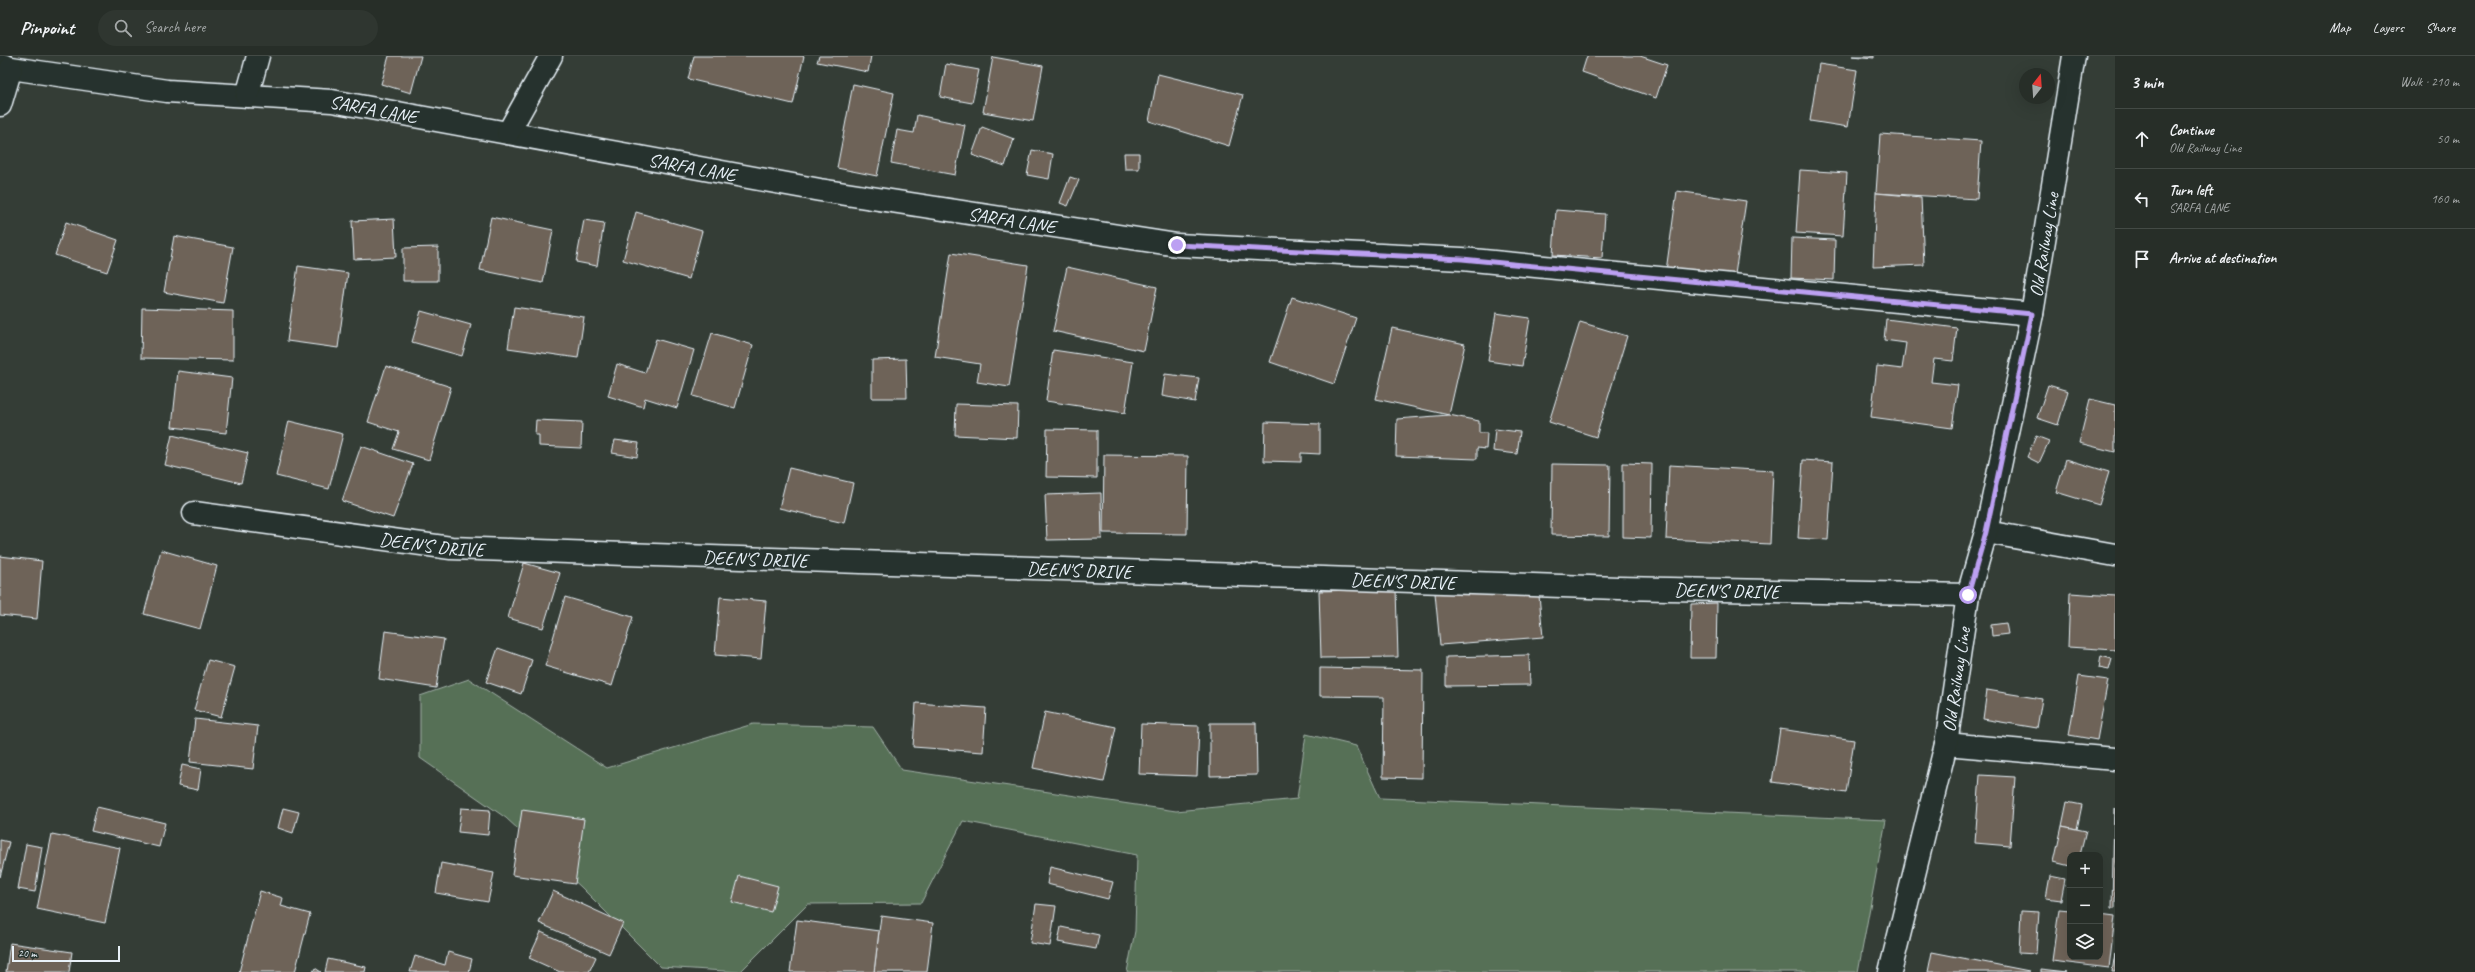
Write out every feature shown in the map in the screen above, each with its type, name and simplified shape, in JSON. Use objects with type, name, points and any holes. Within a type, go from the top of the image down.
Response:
[{"type":"street","points":[[248,96],[258,56]]},
{"type":"street","points":[[508,133],[550,56]]},
{"type":"street","name":"Old Railway Line","points":[[1890,972],[1946,744],[1968,595],[1986,532],[2032,314],[2074,56]]},
{"type":"street","points":[[0,105],[6,66]]},
{"type":"street","name":"SARFA LANE","points":[[6,66],[168,91],[332,101],[820,190],[1177,245],[1462,259],[2032,314]]},
{"type":"street","name":"DEEN'S DRIVE","points":[[194,513],[450,548],[1618,588],[1968,595]]},
{"type":"street","points":[[1986,532],[2115,555]]},
{"type":"street","points":[[1946,744],[2115,759]]},
{"type":"green space","points":[[469,679],[607,768],[753,724],[873,727],[902,770],[1176,811],[1297,799],[1306,734],[1356,746],[1380,798],[1886,820],[1858,972],[1127,972],[1135,931],[1137,855],[963,821],[921,903],[808,904],[740,972],[661,967],[581,887],[506,818],[420,758],[420,696]]},
{"type":"building","points":[[389,56],[421,56],[411,93],[381,84]]},
{"type":"building","points":[[694,56],[804,56],[793,104],[688,79]]},
{"type":"building","points":[[819,56],[871,56],[868,72],[817,62]]},
{"type":"building","points":[[1587,56],[1640,56],[1667,65],[1656,98],[1582,72]]},
{"type":"building","points":[[1852,56],[1874,56],[1874,58]]},
{"type":"building","points":[[993,57],[1043,66],[1033,121],[983,112]]},
{"type":"building","points":[[946,64],[979,70],[972,103],[940,97]]},
{"type":"building","points":[[1819,64],[1857,70],[1848,127],[1810,121]]},
{"type":"building","points":[[1158,74],[1243,95],[1229,146],[1149,121]]},
{"type":"building","points":[[853,84],[894,93],[877,176],[837,168]]},
{"type":"building","points":[[917,115],[965,125],[955,175],[891,163],[897,130],[914,133]]},
{"type":"building","points":[[982,127],[1014,139],[1005,166],[972,155]]},
{"type":"building","points":[[1880,134],[1981,141],[1977,199],[1876,193]]},
{"type":"building","points":[[1032,150],[1053,154],[1049,179],[1027,175]]},
{"type":"building","points":[[1124,153],[1139,153],[1139,169],[1125,169]]},
{"type":"building","points":[[1800,170],[1847,173],[1843,236],[1796,233]]},
{"type":"building","points":[[1070,177],[1079,180],[1068,206],[1060,203]]},
{"type":"building","points":[[1677,191],[1746,201],[1734,281],[1666,271]]},
{"type":"building","points":[[1876,193],[1921,197],[1924,265],[1873,267]]},
{"type":"building","points":[[1556,210],[1605,214],[1602,258],[1553,255]]},
{"type":"building","points":[[636,212],[702,231],[689,279],[623,260]]},
{"type":"building","points":[[491,217],[553,230],[543,283],[480,270]]},
{"type":"building","points":[[394,219],[396,257],[354,259],[352,221]]},
{"type":"building","points":[[584,220],[604,223],[597,266],[576,262]]},
{"type":"building","points":[[66,222],[118,240],[107,272],[55,255]]},
{"type":"building","points":[[174,236],[233,247],[223,303],[164,292]]},
{"type":"building","points":[[1792,238],[1835,240],[1834,280],[1791,278]]},
{"type":"building","points":[[438,247],[438,281],[403,281],[403,248]]},
{"type":"building","points":[[951,253],[1028,265],[1009,387],[977,382],[980,364],[935,357]]},
{"type":"building","points":[[298,266],[348,273],[338,348],[287,341]]},
{"type":"building","points":[[1067,267],[1157,287],[1144,351],[1053,331]]},
{"type":"building","points":[[1292,297],[1356,318],[1334,384],[1270,362]]},
{"type":"building","points":[[514,307],[584,317],[578,358],[508,348]]},
{"type":"building","points":[[142,308],[233,311],[233,360],[141,358]]},
{"type":"building","points":[[421,311],[471,325],[462,356],[412,342]]},
{"type":"building","points":[[1496,313],[1530,318],[1522,366],[1488,361]]},
{"type":"building","points":[[1886,319],[1957,328],[1953,361],[1934,359],[1931,382],[1958,385],[1952,428],[1871,417],[1877,366],[1902,369],[1906,343],[1884,340]]},
{"type":"building","points":[[1580,322],[1627,336],[1596,437],[1549,422]]},
{"type":"building","points":[[1392,328],[1465,344],[1449,415],[1376,399]]},
{"type":"building","points":[[712,333],[753,345],[735,408],[693,396]]},
{"type":"building","points":[[656,339],[694,350],[677,408],[645,398],[643,407],[608,396],[617,364],[645,373]]},
{"type":"building","points":[[1053,350],[1133,362],[1125,413],[1046,401]]},
{"type":"building","points":[[906,359],[907,398],[872,398],[872,360]]},
{"type":"building","points":[[386,366],[451,387],[429,460],[393,449],[399,432],[368,422]]},
{"type":"building","points":[[178,371],[232,378],[226,433],[172,427]]},
{"type":"building","points":[[1165,374],[1199,378],[1195,402],[1162,396]]},
{"type":"building","points":[[2048,385],[2068,391],[2058,425],[2037,418]]},
{"type":"building","points":[[2090,399],[2115,405],[2115,452],[2079,443]]},
{"type":"building","points":[[956,404],[1018,406],[1017,438],[955,435]]},
{"type":"building","points":[[1449,415],[1479,421],[1479,433],[1487,433],[1486,449],[1477,448],[1477,459],[1396,456],[1397,419]]},
{"type":"building","points":[[536,420],[582,422],[581,448],[539,446],[539,435],[535,435]]},
{"type":"building","points":[[289,421],[343,434],[329,489],[276,476]]},
{"type":"building","points":[[1265,422],[1320,424],[1320,454],[1301,453],[1301,462],[1264,461]]},
{"type":"building","points":[[1047,429],[1097,430],[1097,478],[1046,477]]},
{"type":"building","points":[[1495,429],[1520,432],[1517,454],[1493,451]]},
{"type":"building","points":[[172,435],[248,453],[241,483],[165,465]]},
{"type":"building","points":[[2036,436],[2049,441],[2039,463],[2027,457]]},
{"type":"building","points":[[615,440],[639,443],[637,457],[612,453]]},
{"type":"building","points":[[361,446],[413,464],[393,518],[342,501]]},
{"type":"building","points":[[1104,455],[1188,456],[1187,534],[1103,533]]},
{"type":"building","points":[[2066,459],[2109,472],[2099,505],[2056,492]]},
{"type":"building","points":[[1803,460],[1833,462],[1828,540],[1798,538]]},
{"type":"building","points":[[1623,463],[1652,464],[1651,538],[1623,537]]},
{"type":"building","points":[[1552,464],[1610,465],[1609,536],[1551,535]]},
{"type":"building","points":[[1669,465],[1773,471],[1770,544],[1666,539]]},
{"type":"building","points":[[789,468],[853,483],[844,523],[779,508]]},
{"type":"building","points":[[1101,493],[1102,539],[1047,540],[1045,495]]},
{"type":"building","points":[[161,550],[217,566],[200,629],[144,614]]},
{"type":"building","points":[[0,556],[42,561],[37,619],[0,615]]},
{"type":"building","points":[[524,563],[560,573],[543,628],[508,618]]},
{"type":"building","points":[[1538,585],[1543,637],[1440,645],[1435,593]]},
{"type":"building","points":[[1396,589],[1398,657],[1321,658],[1319,591]]},
{"type":"building","points":[[2070,593],[2115,596],[2115,650],[2068,647]]},
{"type":"building","points":[[565,597],[633,617],[612,686],[545,666]]},
{"type":"building","points":[[720,597],[766,601],[761,659],[715,655]]},
{"type":"building","points":[[1717,603],[1716,658],[1690,658],[1691,604]]},
{"type":"building","points":[[2006,623],[2008,634],[1992,636],[1991,625]]},
{"type":"building","points":[[385,631],[444,639],[436,688],[379,679]]},
{"type":"building","points":[[498,648],[532,660],[521,694],[486,682]]},
{"type":"building","points":[[1529,655],[1530,685],[1446,686],[1446,657]]},
{"type":"building","points":[[2101,656],[2112,659],[2109,670],[2099,668]]},
{"type":"building","points":[[208,660],[235,667],[221,717],[194,710]]},
{"type":"building","points":[[1320,668],[1423,670],[1422,778],[1383,777],[1384,697],[1320,696]]},
{"type":"building","points":[[2079,676],[2108,680],[2097,740],[2069,735]]},
{"type":"building","points":[[1987,690],[2042,699],[2037,728],[1983,719]]},
{"type":"building","points":[[916,703],[986,708],[983,752],[913,747]]},
{"type":"building","points":[[1045,712],[1116,727],[1104,782],[1033,768]]},
{"type":"building","points":[[195,719],[258,726],[253,769],[190,762]]},
{"type":"building","points":[[1210,723],[1256,723],[1257,775],[1210,776]]},
{"type":"building","points":[[1141,724],[1199,726],[1197,776],[1139,774]]},
{"type":"building","points":[[1780,729],[1854,740],[1846,793],[1772,782]]},
{"type":"building","points":[[182,765],[201,769],[198,790],[178,786]]},
{"type":"building","points":[[1980,775],[2015,777],[2010,846],[1975,843]]},
{"type":"building","points":[[2067,802],[2082,805],[2077,829],[2062,826]]},
{"type":"building","points":[[97,807],[165,823],[159,847],[91,831]]},
{"type":"building","points":[[283,808],[299,812],[293,833],[278,828]]},
{"type":"building","points":[[461,808],[490,810],[488,835],[458,832]]},
{"type":"building","points":[[2114,808],[2115,908],[2112,908]]},
{"type":"building","points":[[522,810],[584,819],[575,884],[512,875]]},
{"type":"building","points":[[2062,826],[2086,831],[2081,852],[2067,852],[2067,865],[2054,862]]},
{"type":"building","points":[[52,834],[120,848],[105,923],[37,909]]},
{"type":"building","points":[[0,840],[9,842],[0,877]]},
{"type":"building","points":[[26,844],[42,847],[35,892],[18,889]]},
{"type":"building","points":[[441,863],[494,873],[488,902],[436,893]]},
{"type":"building","points":[[1050,867],[1113,882],[1108,899],[1047,884]]},
{"type":"building","points":[[739,876],[778,886],[771,912],[732,902]]},
{"type":"building","points":[[2050,876],[2065,879],[2061,900],[2046,898]]},
{"type":"building","points":[[260,891],[283,898],[281,906],[310,914],[295,972],[239,972]]},
{"type":"building","points":[[553,891],[623,923],[609,954],[539,923]]},
{"type":"building","points":[[1036,904],[1056,906],[1050,946],[1030,943]]},
{"type":"building","points":[[2059,909],[2067,910],[2067,960],[2103,960],[2103,914],[2115,916],[2109,968],[2052,961]]},
{"type":"building","points":[[2021,911],[2039,912],[2036,954],[2019,953]]},
{"type":"building","points":[[881,916],[933,923],[927,972],[874,972]]},
{"type":"building","points":[[797,920],[879,931],[874,972],[790,972]]},
{"type":"building","points":[[1061,927],[1099,935],[1096,949],[1058,942]]},
{"type":"building","points":[[541,932],[596,957],[589,972],[560,972],[529,958]]},
{"type":"building","points":[[10,943],[72,952],[69,972],[6,972]]},
{"type":"building","points":[[448,952],[472,959],[469,972],[410,972],[415,956],[445,965]]},
{"type":"building","points":[[1932,952],[2029,971],[2029,972],[1928,972]]},
{"type":"building","points":[[2115,953],[2115,972],[2112,972]]},
{"type":"building","points":[[328,959],[366,967],[365,972],[325,972]]},
{"type":"building","points":[[315,968],[321,972],[313,972]]},
{"type":"building","points":[[2040,969],[2067,972],[2040,972]]},
{"type":"route","points":[[1177,245],[1462,259],[2032,314],[1986,532],[1968,595]]}]
